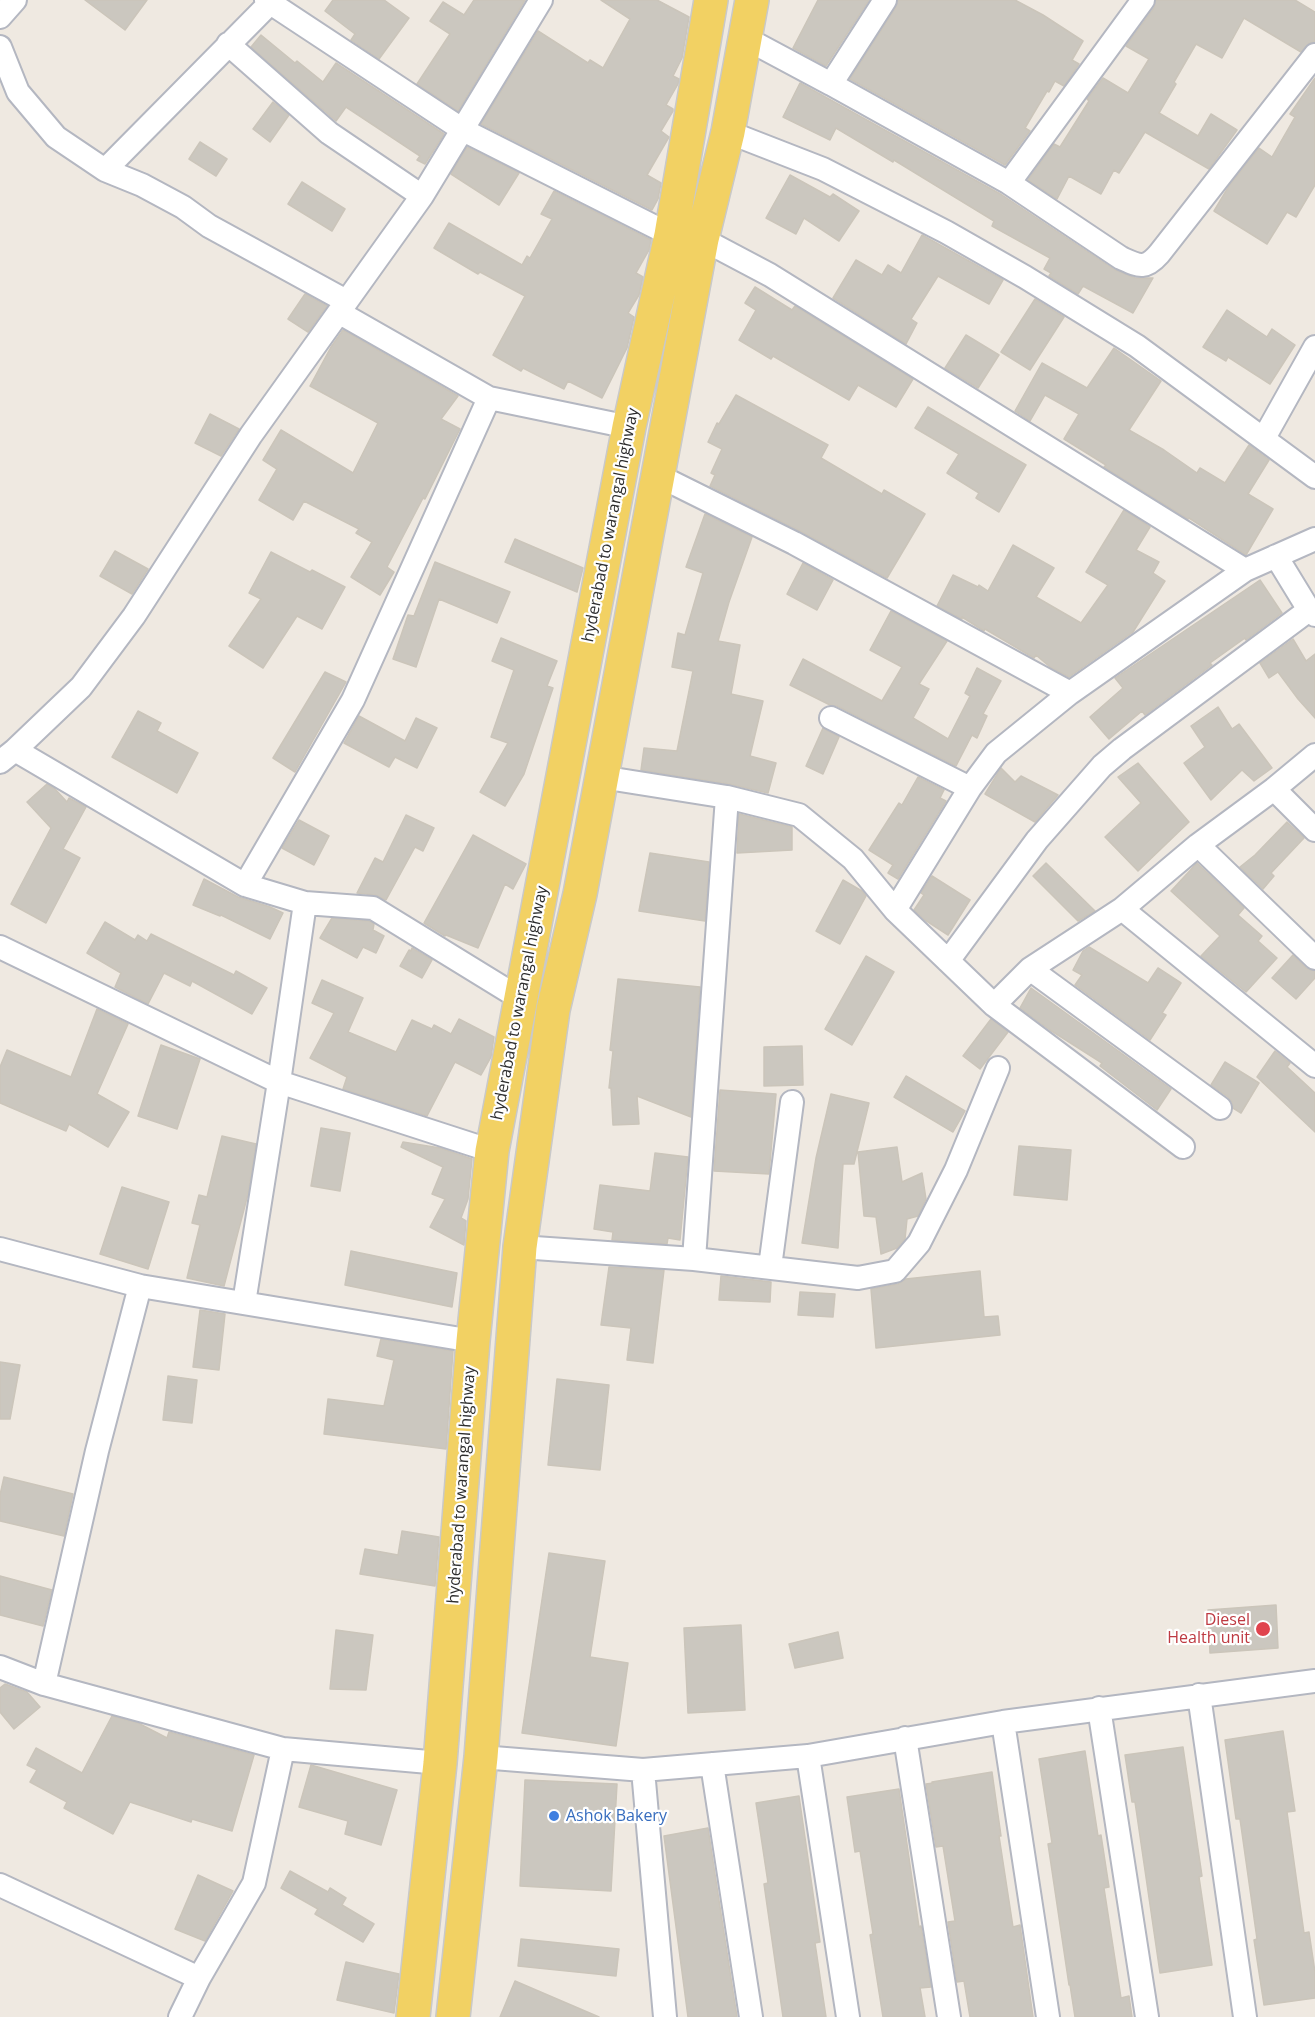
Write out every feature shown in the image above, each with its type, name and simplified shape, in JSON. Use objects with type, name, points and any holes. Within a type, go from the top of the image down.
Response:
[{"type":"main road","points":[[453,2017],[481,1757],[520,1247],[553,1010],[580,894],[657,475],[677,380],[687,237],[728,132],[752,0]]},
{"type":"main road","name":"hyderabad to warangal highway","points":[[413,2017],[440,1763],[473,1341],[492,1151],[629,427],[687,237],[703,6]]},
{"type":"street","points":[[0,17],[15,0]]},
{"type":"street","points":[[521,999],[373,908],[305,903],[245,885],[8,756],[81,687],[134,616],[251,435],[422,196],[541,0]]},
{"type":"street","points":[[831,84],[885,0]]},
{"type":"street","points":[[1009,183],[1143,0]]},
{"type":"street","points":[[105,170],[270,1],[463,130],[770,275],[1245,570]]},
{"type":"street","points":[[745,38],[1009,183],[1121,258],[1142,266],[1150,264],[1315,55]]},
{"type":"street","points":[[228,44],[330,133],[422,196]]},
{"type":"street","points":[[0,47],[18,92],[56,137],[105,170],[142,185],[183,207],[209,226],[489,398],[629,427]]},
{"type":"street","points":[[728,132],[823,169],[946,232],[1024,277],[1137,346],[1315,477]]},
{"type":"street","points":[[1264,438],[1315,347]]},
{"type":"street","points":[[245,885],[353,700],[489,398]]},
{"type":"street","points":[[657,475],[794,543],[1070,693]]},
{"type":"street","points":[[896,910],[970,788],[996,753],[1070,693],[1245,570],[1315,538]]},
{"type":"street","points":[[948,961],[1037,840],[1102,766],[1122,749],[1312,612],[1276,556]]},
{"type":"street","points":[[831,718],[970,788]]},
{"type":"street","points":[[994,1005],[1030,969],[1122,909],[1198,845],[1274,789],[1315,755]]},
{"type":"street","points":[[601,777],[727,797],[799,815],[853,859],[896,910],[994,1005],[1183,1147]]},
{"type":"street","points":[[1274,789],[1315,830]]},
{"type":"street","points":[[694,1259],[727,797]]},
{"type":"street","points":[[1198,845],[1315,958]]},
{"type":"street","points":[[244,1303],[305,903]]},
{"type":"street","points":[[1122,909],[1315,1066]]},
{"type":"street","points":[[0,947],[279,1082],[492,1151]]},
{"type":"street","points":[[1030,969],[1220,1108]]},
{"type":"street","points":[[520,1247],[694,1259],[858,1278],[895,1271],[919,1244],[956,1170],[998,1068]]},
{"type":"street","points":[[770,1267],[792,1102]]},
{"type":"street","points":[[0,1249],[140,1286],[473,1341]]},
{"type":"street","points":[[44,1684],[97,1451],[140,1286]]},
{"type":"street","points":[[0,1667],[44,1684],[283,1749],[440,1763]]},
{"type":"street","points":[[481,1757],[643,1770],[808,1756],[1003,1722],[1315,1681]]},
{"type":"street","points":[[1199,1695],[1245,2017]]},
{"type":"street","points":[[1099,1708],[1147,2017]]},
{"type":"street","points":[[1003,1722],[1048,2017]]},
{"type":"street","points":[[905,1738],[949,2017]]},
{"type":"street","points":[[180,2017],[199,1978],[254,1883],[283,1749]]},
{"type":"street","points":[[808,1756],[848,2017]]},
{"type":"street","points":[[712,1764],[751,2017]]},
{"type":"street","points":[[643,1770],[665,2017]]},
{"type":"street","points":[[0,1885],[199,1978]]},
{"type":"building","points":[[85,0],[147,0],[125,30]]},
{"type":"building","points":[[333,0],[384,0],[409,18],[379,59],[351,40],[355,34],[325,11]]},
{"type":"building","points":[[474,0],[525,0],[458,111],[417,84],[450,34],[430,21],[443,2],[464,15]]},
{"type":"building","points":[[601,0],[657,0],[689,17],[682,58],[673,76],[679,79],[678,84],[666,105],[673,111],[661,131],[669,137],[647,175],[661,183],[658,199],[652,210],[481,124],[538,31],[588,63],[590,60],[603,68],[630,19]]},
{"type":"building","points":[[818,0],[869,0],[826,66],[793,48]]},
{"type":"building","points":[[898,0],[1015,0],[1083,41],[1072,60],[1079,64],[1064,86],[1055,81],[1049,92],[1047,91],[1025,128],[1030,131],[1005,165],[850,79],[896,7]]},
{"type":"building","points":[[1156,0],[1295,0],[1315,12],[1315,42],[1309,43],[1301,52],[1244,18],[1222,58],[1196,44],[1159,113],[1198,136],[1211,114],[1237,130],[1209,169],[1145,132],[1119,173],[1114,170],[1101,194],[1069,176],[1057,199],[1028,180],[1054,144],[1060,147],[1089,101],[1087,99],[1103,78],[1128,93],[1149,59],[1126,46],[1154,8]]},
{"type":"building","points":[[261,35],[323,82],[336,63],[444,134],[425,164],[417,160],[420,156],[346,107],[336,121],[251,47]]},
{"type":"building","points":[[1315,78],[1315,185],[1296,217],[1287,212],[1267,244],[1214,211],[1229,186],[1259,148],[1272,157],[1295,117],[1290,114]]},
{"type":"building","points":[[800,83],[1002,195],[1115,270],[1135,278],[1153,278],[1133,313],[1083,286],[1078,294],[1049,276],[1051,273],[1044,269],[1050,258],[992,226],[994,221],[894,160],[893,162],[836,128],[830,140],[783,117]]},
{"type":"building","points":[[273,102],[289,115],[270,142],[253,129]]},
{"type":"building","points":[[200,142],[227,159],[216,176],[189,159]]},
{"type":"building","points":[[467,147],[519,173],[499,205],[451,174]]},
{"type":"building","points":[[790,175],[830,197],[833,194],[859,211],[839,241],[804,218],[796,234],[766,218]]},
{"type":"building","points":[[302,182],[345,209],[332,231],[288,204]]},
{"type":"building","points":[[554,191],[651,240],[649,250],[636,273],[643,277],[639,295],[628,313],[634,317],[627,348],[602,398],[568,381],[564,389],[523,368],[521,371],[493,355],[525,296],[480,272],[478,274],[434,248],[449,223],[522,265],[527,256],[530,258],[552,219],[541,214]]},
{"type":"building","points":[[922,235],[1003,280],[989,304],[938,276],[911,319],[917,323],[906,344],[833,298],[856,260],[882,275],[888,265],[901,273]]},
{"type":"building","points":[[755,287],[792,310],[795,306],[913,379],[896,407],[858,385],[849,400],[773,356],[771,359],[739,340],[756,310],[745,303]]},
{"type":"building","points":[[305,294],[327,306],[308,332],[288,319]]},
{"type":"building","points":[[1035,299],[1064,317],[1030,370],[1001,352]]},
{"type":"building","points":[[1227,310],[1267,337],[1272,329],[1295,345],[1270,384],[1228,357],[1226,361],[1203,347]]},
{"type":"building","points":[[343,330],[458,396],[441,419],[460,429],[387,567],[394,572],[380,595],[351,577],[372,542],[356,533],[359,529],[304,501],[293,520],[259,500],[277,469],[263,460],[281,430],[353,473],[378,423],[310,386]]},
{"type":"building","points":[[966,335],[999,355],[978,388],[945,368]]},
{"type":"building","points":[[1114,348],[1161,381],[1129,430],[1164,450],[1197,473],[1200,468],[1225,483],[1249,445],[1269,460],[1248,494],[1273,509],[1246,555],[1104,467],[1106,465],[1064,439],[1079,414],[1045,395],[1030,421],[1015,411],[1042,363],[1087,388]]},
{"type":"building","points":[[736,395],[828,445],[821,458],[882,494],[884,490],[925,514],[887,578],[710,486],[715,475],[711,473],[722,449],[708,442],[717,423],[719,424]]},
{"type":"building","points":[[928,407],[1026,465],[999,512],[976,498],[979,493],[947,473],[959,454],[915,428]]},
{"type":"building","points":[[210,414],[239,429],[221,456],[195,443]]},
{"type":"building","points":[[1124,510],[1150,527],[1136,550],[1159,562],[1153,573],[1165,581],[1133,632],[1069,677],[1050,667],[1036,655],[1034,658],[985,629],[984,631],[962,617],[962,619],[937,606],[953,575],[988,591],[1013,545],[1054,568],[1036,597],[1081,623],[1108,585],[1086,572]]},
{"type":"building","points":[[705,514],[752,537],[718,641],[740,645],[731,694],[763,701],[750,756],[776,763],[768,793],[729,784],[641,770],[644,748],[677,751],[693,671],[672,667],[678,633],[685,635],[703,573],[686,567]]},
{"type":"building","points":[[515,539],[583,568],[577,592],[505,562]]},
{"type":"building","points":[[115,551],[148,569],[132,594],[100,576]]},
{"type":"building","points":[[271,552],[345,587],[322,629],[297,616],[263,668],[229,646],[261,599],[249,593]]},
{"type":"building","points":[[435,562],[510,592],[497,623],[439,599],[416,667],[393,659],[408,615],[414,616]]},
{"type":"building","points":[[803,563],[833,580],[817,610],[787,594]]},
{"type":"building","points":[[1260,580],[1282,613],[1210,663],[1212,665],[1145,715],[1142,711],[1109,739],[1090,717],[1123,688],[1115,678]]},
{"type":"building","points":[[891,611],[947,641],[919,684],[929,689],[913,718],[948,739],[970,696],[965,693],[977,668],[1001,681],[983,714],[987,716],[977,738],[972,735],[956,766],[790,685],[803,659],[882,701],[902,667],[870,650]]},
{"type":"building","points":[[501,638],[557,661],[547,686],[553,688],[524,774],[505,806],[480,792],[508,743],[491,737],[514,670],[492,661]]},
{"type":"building","points":[[1293,639],[1306,661],[1315,654],[1315,718],[1278,672],[1269,678],[1260,663]]},
{"type":"building","points":[[325,672],[346,682],[295,772],[273,758]]},
{"type":"building","points":[[1218,707],[1232,729],[1239,724],[1272,768],[1254,781],[1242,770],[1211,800],[1184,763],[1205,747],[1191,726]]},
{"type":"building","points":[[138,711],[161,723],[157,731],[198,753],[177,793],[112,757]]},
{"type":"building","points":[[359,716],[405,741],[416,718],[437,728],[417,768],[395,757],[389,767],[344,743]]},
{"type":"building","points":[[823,728],[839,737],[823,774],[806,766]]},
{"type":"building","points":[[1138,763],[1189,822],[1138,871],[1105,837],[1141,803],[1118,777]]},
{"type":"building","points":[[1001,768],[1015,782],[1021,776],[1058,795],[1035,822],[985,794]]},
{"type":"building","points":[[918,777],[944,790],[940,798],[946,801],[898,879],[888,873],[893,865],[869,850],[899,803],[902,805]]},
{"type":"building","points":[[47,784],[67,802],[69,798],[86,807],[63,849],[80,858],[46,923],[11,904],[51,828],[27,802]]},
{"type":"building","points":[[739,814],[792,827],[792,850],[737,853]]},
{"type":"building","points":[[406,815],[434,828],[423,851],[415,847],[386,900],[375,895],[357,893],[375,858],[383,862]]},
{"type":"building","points":[[299,820],[329,836],[314,865],[282,848]]},
{"type":"building","points":[[1287,822],[1304,838],[1271,873],[1274,876],[1263,889],[1240,867]]},
{"type":"building","points":[[473,835],[526,864],[513,889],[505,884],[478,948],[445,936],[424,923]]},
{"type":"building","points":[[650,853],[709,862],[705,921],[639,911]]},
{"type":"building","points":[[1046,863],[1095,911],[1078,921],[1033,876]]},
{"type":"building","points":[[1197,863],[1244,908],[1238,915],[1262,936],[1258,941],[1277,958],[1246,992],[1201,956],[1220,936],[1171,891]]},
{"type":"building","points":[[932,876],[970,900],[948,935],[914,910],[924,895],[921,893]]},
{"type":"building","points":[[204,879],[238,897],[283,913],[270,939],[221,915],[193,905]]},
{"type":"building","points":[[843,880],[862,891],[866,896],[840,944],[816,931]]},
{"type":"building","points":[[332,918],[369,921],[374,924],[373,930],[384,936],[376,953],[363,947],[357,958],[320,938]]},
{"type":"building","points":[[105,922],[135,940],[138,935],[147,941],[151,934],[234,975],[236,971],[267,988],[252,1014],[192,981],[190,986],[164,973],[148,1004],[115,987],[121,973],[87,953]]},
{"type":"building","points":[[1089,947],[1148,983],[1158,968],[1181,983],[1162,1013],[1166,1015],[1150,1040],[1075,985],[1082,975],[1073,970],[1083,951]]},
{"type":"building","points":[[412,948],[432,960],[422,978],[400,966]]},
{"type":"building","points":[[1293,955],[1306,968],[1315,971],[1315,978],[1296,999],[1272,978]]},
{"type":"building","points":[[866,956],[894,972],[852,1045],[825,1029]]},
{"type":"building","points":[[618,979],[700,987],[691,1117],[637,1096],[639,1124],[613,1125],[611,1088],[609,1088],[613,1051],[610,1050]]},
{"type":"building","points":[[322,980],[363,998],[348,1032],[396,1052],[412,1020],[432,1029],[434,1025],[451,1034],[459,1019],[494,1037],[491,1057],[481,1075],[455,1062],[427,1116],[343,1089],[347,1077],[310,1058],[334,1013],[312,1003]]},
{"type":"building","points":[[1031,988],[1171,1089],[1157,1110],[1100,1066],[1102,1063],[1020,1008]]},
{"type":"building","points":[[97,1009],[128,1024],[97,1094],[129,1112],[108,1147],[69,1124],[66,1131],[0,1103],[0,1067],[7,1050],[71,1077]]},
{"type":"building","points":[[991,1019],[1008,1032],[980,1069],[963,1056]]},
{"type":"building","points":[[161,1045],[200,1059],[177,1129],[138,1116]]},
{"type":"building","points":[[802,1046],[803,1085],[764,1086],[764,1047]]},
{"type":"building","points":[[1275,1051],[1290,1063],[1287,1067],[1315,1093],[1315,1132],[1257,1077]]},
{"type":"building","points":[[1225,1062],[1259,1083],[1241,1113],[1233,1108],[1228,1097],[1211,1085]]},
{"type":"building","points":[[906,1076],[965,1111],[953,1132],[894,1097]]},
{"type":"building","points":[[720,1090],[776,1094],[769,1174],[714,1171]]},
{"type":"building","points":[[831,1094],[869,1103],[854,1164],[843,1164],[838,1248],[802,1243],[816,1158]]},
{"type":"building","points":[[321,1128],[350,1133],[340,1191],[311,1186]]},
{"type":"building","points":[[222,1136],[256,1144],[248,1194],[224,1286],[187,1278],[200,1225],[192,1223],[199,1195],[207,1197]]},
{"type":"building","points":[[403,1142],[440,1148],[472,1159],[468,1199],[461,1218],[466,1221],[464,1245],[430,1227],[445,1199],[432,1194],[443,1167],[401,1147]]},
{"type":"building","points":[[1019,1146],[1071,1150],[1067,1200],[1014,1195]]},
{"type":"building","points":[[897,1147],[902,1182],[922,1173],[926,1199],[918,1216],[907,1219],[905,1239],[897,1248],[881,1254],[876,1217],[864,1216],[858,1152]]},
{"type":"building","points":[[655,1153],[688,1157],[680,1240],[668,1238],[667,1244],[612,1240],[613,1232],[594,1229],[600,1185],[650,1191]]},
{"type":"building","points":[[122,1187],[169,1202],[148,1269],[100,1254]]},
{"type":"building","points":[[351,1251],[457,1273],[452,1307],[345,1285]]},
{"type":"building","points":[[609,1267],[664,1270],[653,1363],[627,1360],[631,1328],[601,1325]]},
{"type":"building","points":[[980,1271],[984,1317],[998,1316],[1000,1335],[876,1348],[871,1289],[898,1284],[906,1279]]},
{"type":"building","points":[[721,1276],[771,1282],[770,1302],[719,1300]]},
{"type":"building","points":[[800,1292],[835,1294],[833,1317],[798,1315]]},
{"type":"building","points":[[200,1310],[225,1314],[219,1370],[193,1367]]},
{"type":"building","points":[[381,1339],[453,1351],[446,1449],[324,1434],[328,1399],[384,1406],[394,1360],[377,1356]]},
{"type":"building","points":[[0,1362],[20,1365],[10,1419],[0,1419]]},
{"type":"building","points":[[168,1376],[197,1380],[192,1423],[163,1420]]},
{"type":"building","points":[[557,1379],[609,1385],[600,1470],[548,1465]]},
{"type":"building","points":[[4,1477],[73,1494],[64,1536],[0,1521],[0,1495]]},
{"type":"building","points":[[402,1531],[439,1537],[435,1586],[360,1574],[365,1549],[398,1555]]},
{"type":"building","points":[[549,1553],[605,1561],[590,1657],[628,1663],[616,1746],[522,1733]]},
{"type":"building","points":[[0,1576],[52,1590],[43,1626],[0,1615]]},
{"type":"building","points":[[1276,1605],[1278,1648],[1210,1653],[1208,1610]]},
{"type":"building","points":[[741,1625],[745,1710],[688,1713],[684,1628]]},
{"type":"building","points":[[336,1630],[373,1635],[366,1690],[330,1689]]},
{"type":"building","points":[[838,1632],[843,1658],[795,1668],[789,1644]]},
{"type":"building","points":[[5,1684],[27,1692],[40,1707],[14,1729],[0,1712],[0,1688]]},
{"type":"building","points":[[112,1716],[138,1723],[167,1738],[169,1732],[254,1755],[232,1831],[192,1819],[191,1822],[130,1802],[113,1834],[64,1808],[67,1802],[30,1782],[37,1770],[27,1765],[36,1748],[82,1773]]},
{"type":"building","points":[[1283,1731],[1295,1811],[1287,1812],[1304,1933],[1309,1932],[1315,1972],[1315,1998],[1264,2005],[1240,1819],[1236,1819],[1225,1740]]},
{"type":"building","points":[[1183,1747],[1202,1876],[1199,1877],[1212,1965],[1160,1973],[1135,1802],[1132,1802],[1125,1755]]},
{"type":"building","points":[[1085,1751],[1098,1836],[1101,1835],[1109,1887],[1104,1888],[1121,1998],[1129,1996],[1132,2017],[1075,2017],[1069,1985],[1048,1844],[1052,1843],[1039,1759]]},
{"type":"building","points":[[311,1765],[397,1790],[381,1845],[345,1834],[348,1821],[299,1807]]},
{"type":"building","points":[[992,1772],[1013,1927],[1020,1925],[1033,2017],[970,2017],[964,1981],[957,1982],[948,1922],[955,1921],[943,1846],[936,1847],[926,1784]]},
{"type":"building","points":[[525,1780],[617,1784],[611,1891],[520,1886]]},
{"type":"building","points":[[899,1789],[919,1927],[921,1926],[931,1987],[920,1988],[925,2017],[883,2017],[860,1851],[855,1852],[847,1797]]},
{"type":"building","points":[[799,1796],[820,1942],[815,1943],[826,2017],[783,2017],[764,1884],[768,1883],[756,1803]]},
{"type":"building","points":[[708,1828],[737,2017],[688,2017],[664,1836]]},
{"type":"building","points":[[290,1871],[328,1892],[330,1888],[346,1898],[342,1905],[374,1924],[363,1942],[315,1914],[318,1909],[281,1888]]},
{"type":"building","points":[[198,1875],[233,1891],[205,1941],[175,1929]]},
{"type":"building","points":[[521,1939],[619,1949],[616,1976],[518,1966]]},
{"type":"building","points":[[346,1962],[399,1974],[394,2013],[337,2000]]},
{"type":"building","points":[[515,1981],[599,2017],[500,2017]]},
{"type":"place","name":"Diesel Health unit","points":[[1263,1629]]},
{"type":"place","name":"Ashok Bakery","points":[[554,1816]]}]
